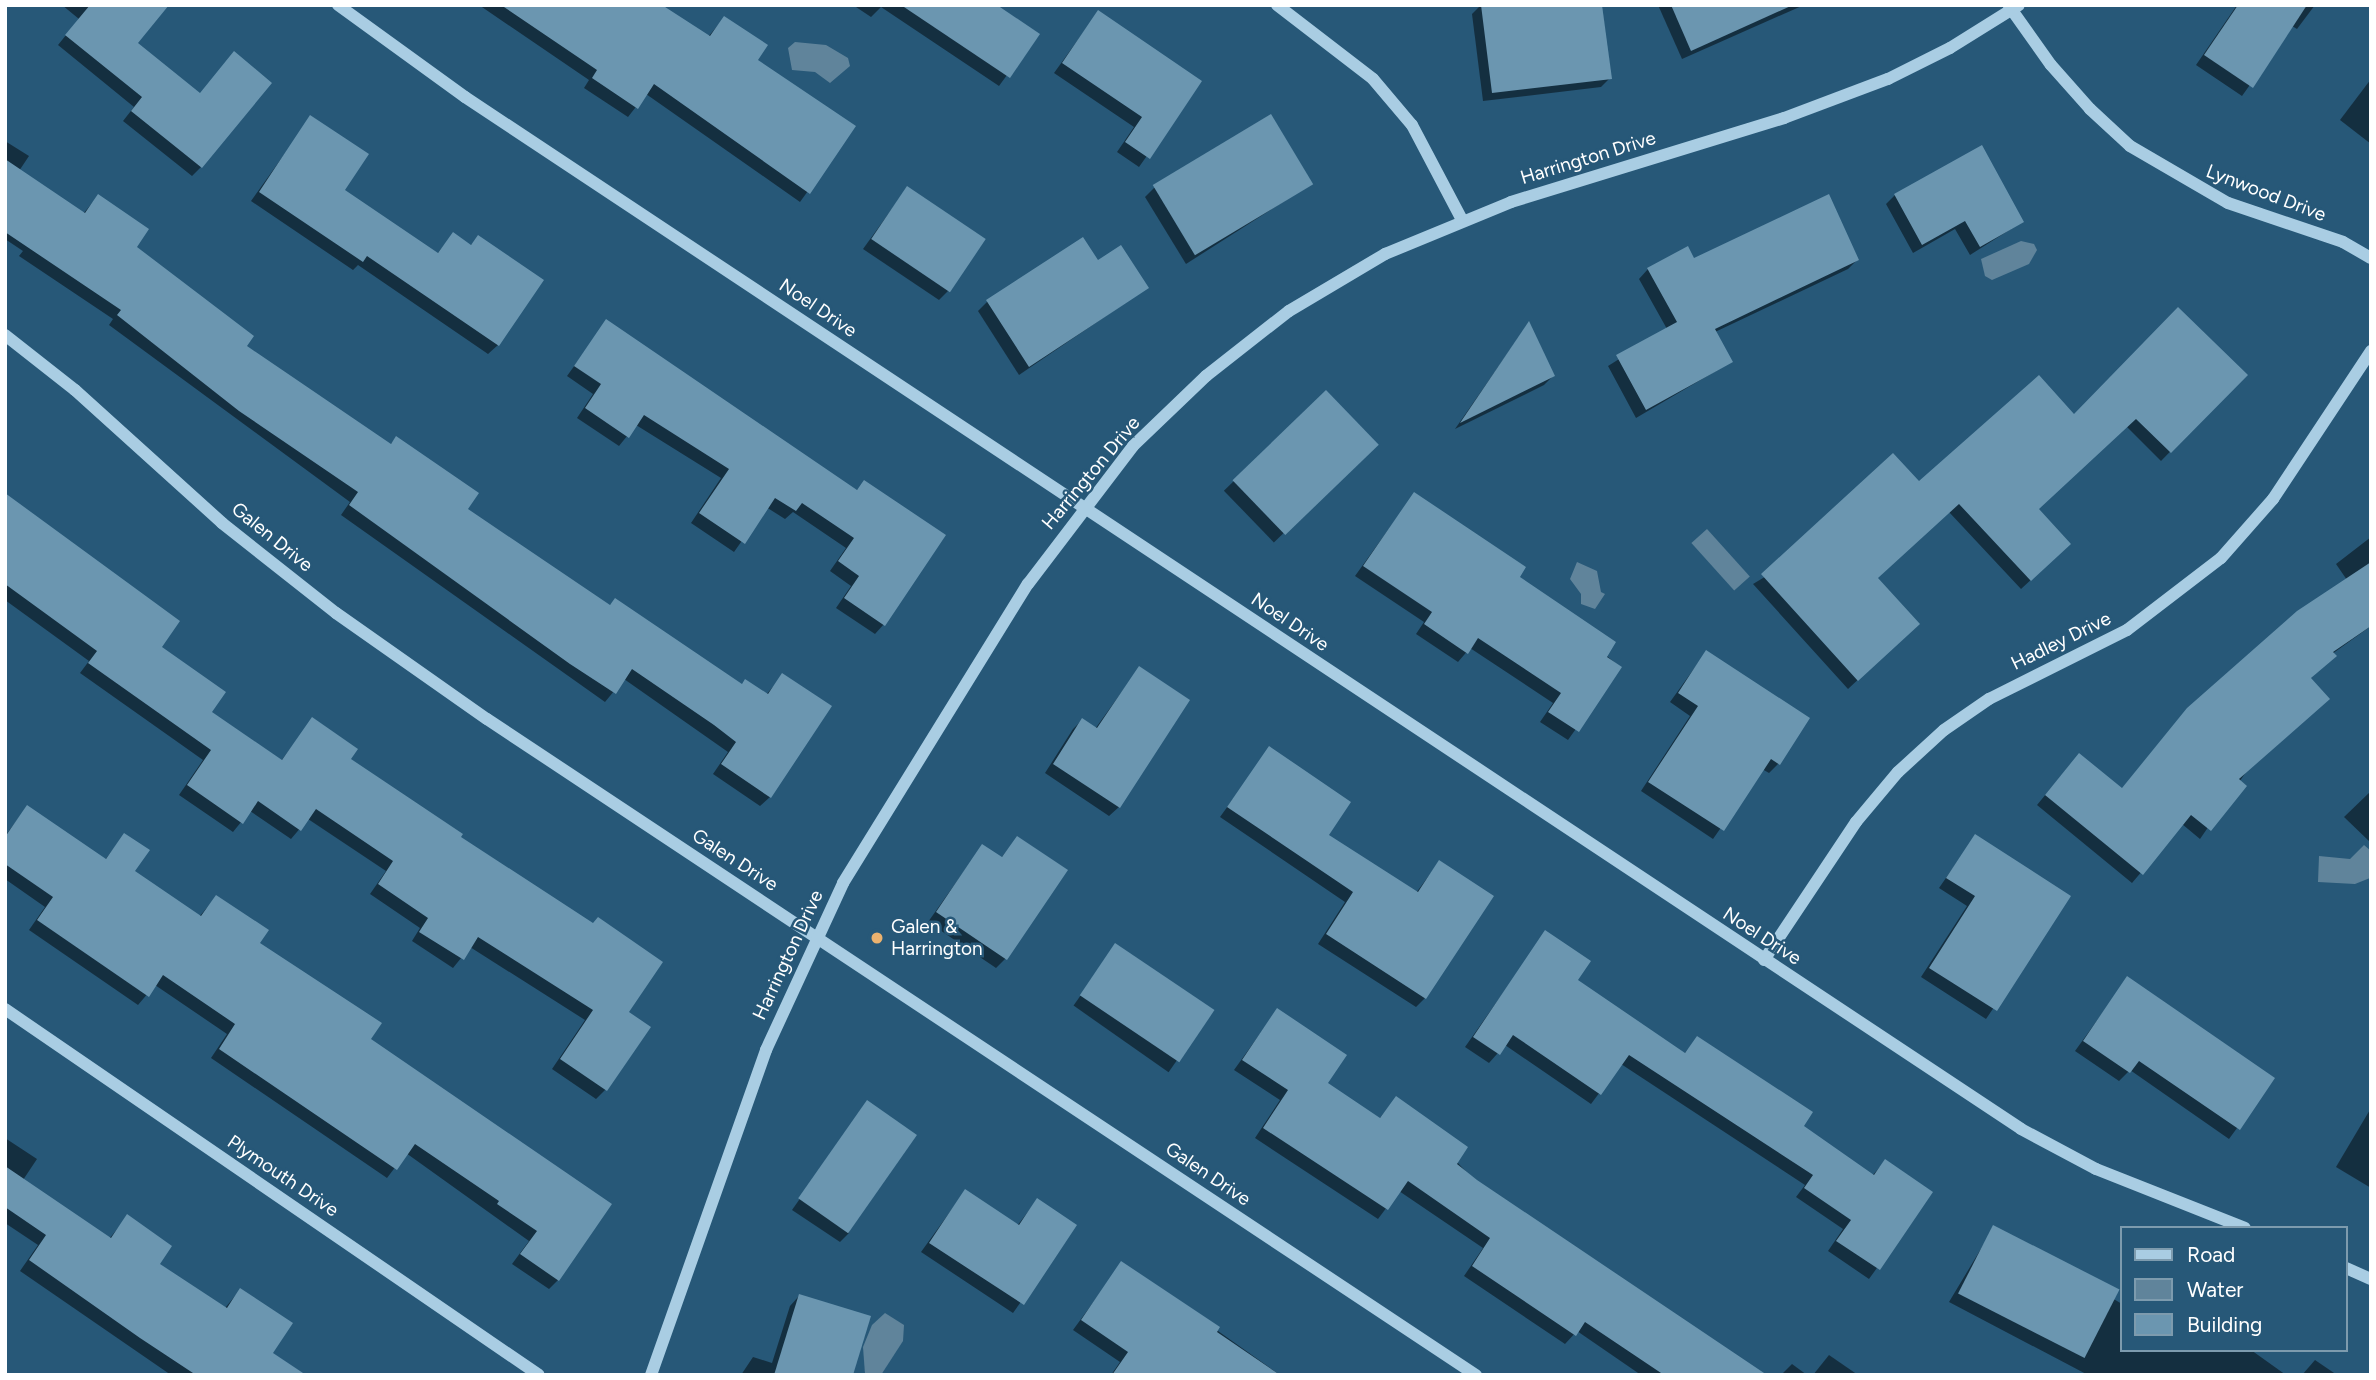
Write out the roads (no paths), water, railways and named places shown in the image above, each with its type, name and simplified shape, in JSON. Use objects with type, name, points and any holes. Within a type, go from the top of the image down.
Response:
[{"type":"street","name":"Noel Drive","points":[[338,5],[476,105],[2021,1129],[2096,1169],[2240,1226]]},
{"type":"street","points":[[1277,5],[1373,79],[1412,125],[1462,220]]},
{"type":"street","name":"Harrington Drive","points":[[651,1375],[761,1062],[817,938],[898,788],[1083,507],[1133,446],[1206,376],[1289,310],[1385,254],[1462,220],[1784,118],[1888,79],[2013,7]]},
{"type":"street","name":"Lynwood Drive","points":[[2013,7],[2051,65],[2090,109],[2130,146],[2228,203],[2343,243],[2371,258]]},
{"type":"street","name":"Galen Drive","points":[[5,335],[75,390],[222,523],[336,613],[817,938],[1476,1375]]},
{"type":"street","name":"Hadley Drive","points":[[1764,960],[1856,822],[1898,772],[1944,730],[1989,699],[2127,630],[2221,558],[2273,499],[2371,351]]},
{"type":"street","name":"Plymouth Drive","points":[[5,1009],[539,1375]]},
{"type":"street","points":[[2348,1269],[2371,1279]]},
{"type":"water","points":[[795,42],[826,45],[848,58],[850,66],[830,83],[815,72],[792,70],[788,48]]},
{"type":"water","points":[[2021,241],[2034,244],[2037,250],[2029,264],[1992,280],[1985,276],[1981,259]]},
{"type":"water","points":[[1707,529],[1750,577],[1734,591],[1691,543]]},
{"type":"water","points":[[1577,562],[1597,571],[1601,592],[1605,594],[1595,609],[1581,604],[1581,594],[1570,579]]},
{"type":"water","points":[[2364,845],[2371,851],[2370,878],[2355,884],[2318,882],[2319,856],[2350,859]]},
{"type":"water","points":[[885,1313],[904,1325],[903,1341],[881,1375],[865,1374],[863,1347],[872,1325]]},
{"type":"place","name":"Galen & Harrington","points":[[877,938]]}]
